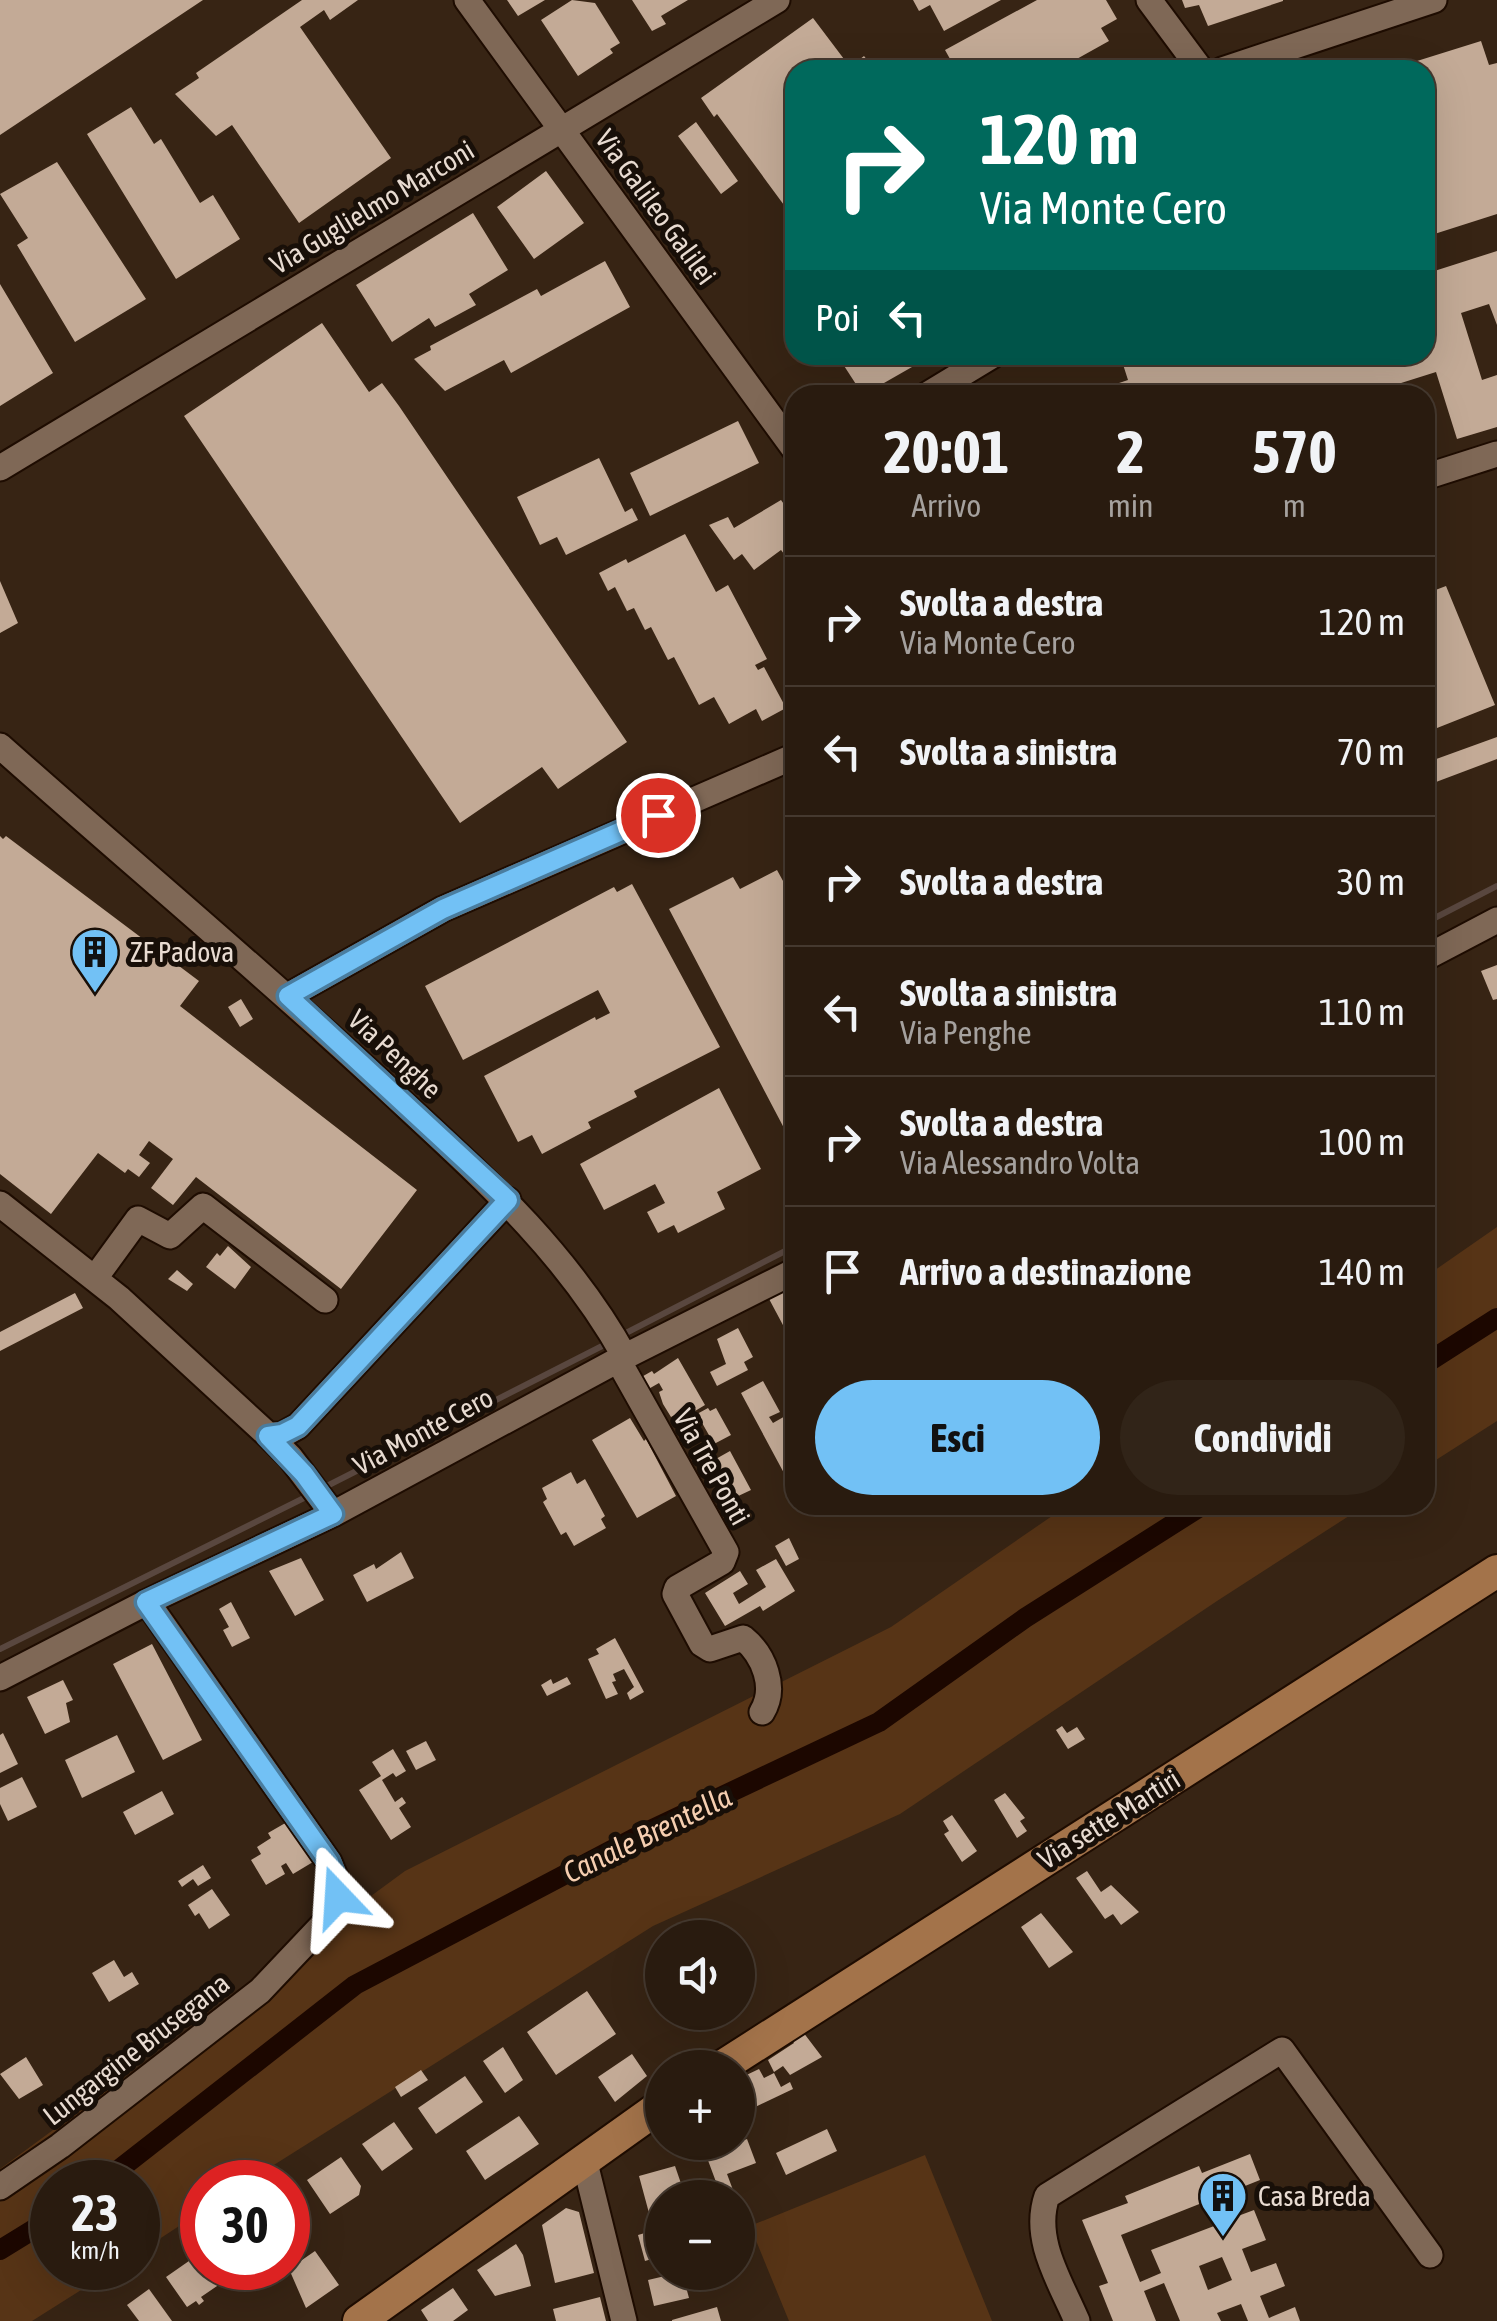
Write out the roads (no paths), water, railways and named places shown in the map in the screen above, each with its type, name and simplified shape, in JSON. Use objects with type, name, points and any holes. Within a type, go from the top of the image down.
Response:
[{"type":"main road","name":"Via sette Martiri","points":[[748,2050],[1497,1571]]},
{"type":"main road","points":[[359,2321],[645,2118]]},
{"type":"street","name":"Via Galileo Galilei","points":[[467,0],[785,436]]},
{"type":"street","name":"Via Guglielmo Marconi","points":[[0,468],[777,0]]},
{"type":"street","points":[[1149,0],[1194,60]]},
{"type":"street","points":[[1252,60],[1434,0]]},
{"type":"street","points":[[944,385],[977,365]]},
{"type":"street","points":[[1435,474],[1497,454]]},
{"type":"street","name":"Via Penghe","points":[[0,746],[288,996],[508,1200],[555,1252],[600,1314],[621,1359]]},
{"type":"street","points":[[288,996],[443,909],[785,760]]},
{"type":"street","points":[[1435,945],[1497,920]]},
{"type":"street","points":[[268,1436],[298,1426],[508,1200]]},
{"type":"street","points":[[0,1204],[95,1278],[268,1436],[329,1508]]},
{"type":"street","points":[[95,1278],[138,1219],[170,1236],[203,1206],[324,1300]]},
{"type":"street","points":[[621,1359],[785,1276]]},
{"type":"street","name":"Via Monte Cero","points":[[0,1678],[621,1359]]},
{"type":"street","name":"Via Tre Ponti","points":[[621,1359],[726,1552],[722,1562],[676,1588],[674,1594],[702,1644],[710,1649],[743,1638],[753,1646],[770,1682],[769,1701],[762,1712]]},
{"type":"street","name":"Lungargine Brusegana","points":[[0,2187],[60,2146],[260,1991],[331,1916],[338,1897],[329,1862],[146,1602]]},
{"type":"street","points":[[1076,2321],[1042,2237],[1040,2215],[1047,2196],[1282,2050],[1430,2255]]},
{"type":"street","points":[[580,2162],[586,2171],[624,2321]]},
{"type":"waterway","points":[[1435,918],[1497,886]]},
{"type":"waterway","points":[[624,1334],[785,1251]]},
{"type":"waterway","name":"Canale Brentella","points":[[1435,1358],[1497,1318]]},
{"type":"waterway","points":[[323,1488],[608,1343]]},
{"type":"waterway","points":[[0,1649],[312,1494]]},
{"type":"waterway","name":"Canale Brentella","points":[[131,2160],[355,1985],[642,1834],[879,1722],[1025,1618],[1187,1515]]},
{"type":"waterway","name":"Canale Brentella","points":[[0,2250],[30,2232]]},
{"type":"place","name":"ZF Padova","points":[[95,994]]},
{"type":"place","name":"Casa Breda","points":[[1223,2238]]}]
